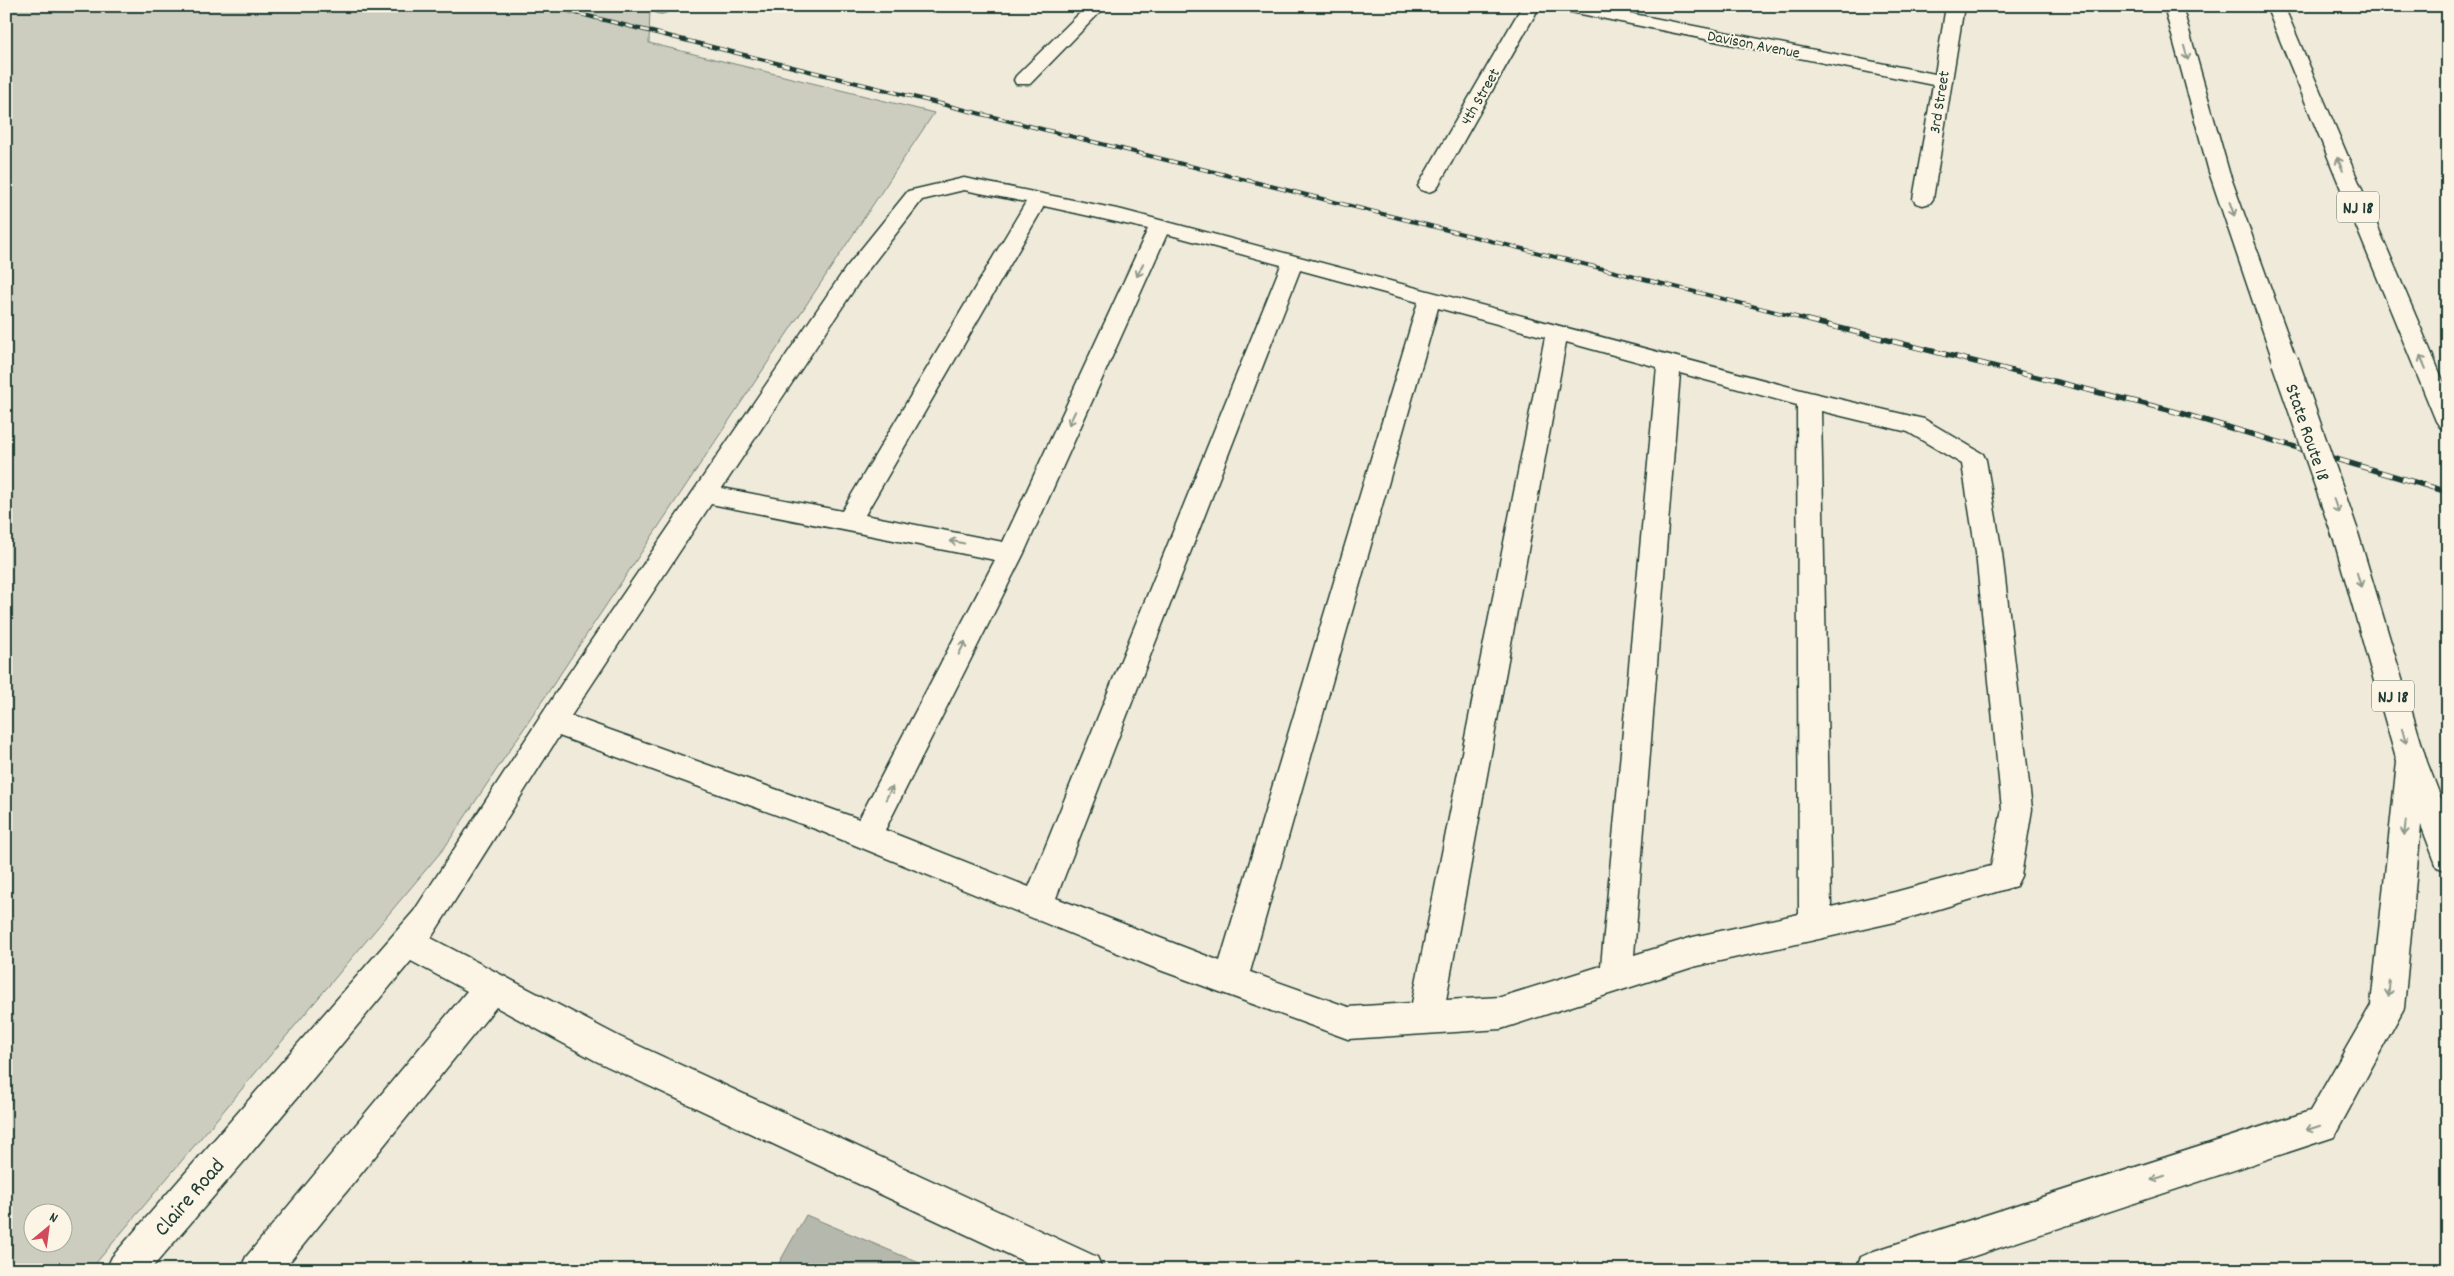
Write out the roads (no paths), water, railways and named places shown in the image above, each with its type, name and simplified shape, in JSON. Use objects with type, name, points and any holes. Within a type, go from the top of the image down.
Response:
[{"type":"main road","points":[[1022,80],[1097,6]]},
{"type":"main road","name":"4th Street","points":[[1428,186],[1531,6]]},
{"type":"main road","name":"Davison Avenue","points":[[1566,6],[1942,81]]},
{"type":"main road","name":"3rd Street","points":[[1923,199],[1955,6]]},
{"type":"main road","name":"State Route 18","points":[[2173,6],[2219,172],[2345,533],[2412,762],[2448,857]]},
{"type":"main road","name":"NJ 18","points":[[2275,6],[2445,414]]},
{"type":"main road","name":"Claire Road","points":[[125,1270],[425,921],[553,722],[853,274],[915,195],[964,184],[1160,226],[1809,400],[1915,425],[1974,460],[1989,554],[2017,810],[2005,876],[1895,907],[1815,924]]},
{"type":"main road","points":[[849,521],[1038,199]]},
{"type":"main road","points":[[866,837],[1011,553],[1160,226]]},
{"type":"main road","points":[[1037,905],[1293,261]]},
{"type":"main road","points":[[1231,980],[1430,298]]},
{"type":"main road","points":[[1426,1018],[1557,332]]},
{"type":"main road","points":[[1616,977],[1670,363]]},
{"type":"main road","points":[[553,722],[866,837],[1231,980],[1348,1023],[1501,1013],[1693,952],[1815,924],[1809,400]]},
{"type":"main road","points":[[706,494],[1011,553]]},
{"type":"main road","points":[[1874,1270],[2322,1125],[2387,1008],[2412,762]]},
{"type":"main road","points":[[406,942],[608,1049],[1084,1270]]},
{"type":"main road","points":[[259,1270],[492,987]]},
{"type":"railway","points":[[548,6],[1812,321]]},
{"type":"railway","points":[[1807,320],[2173,411],[2448,492]]}]
